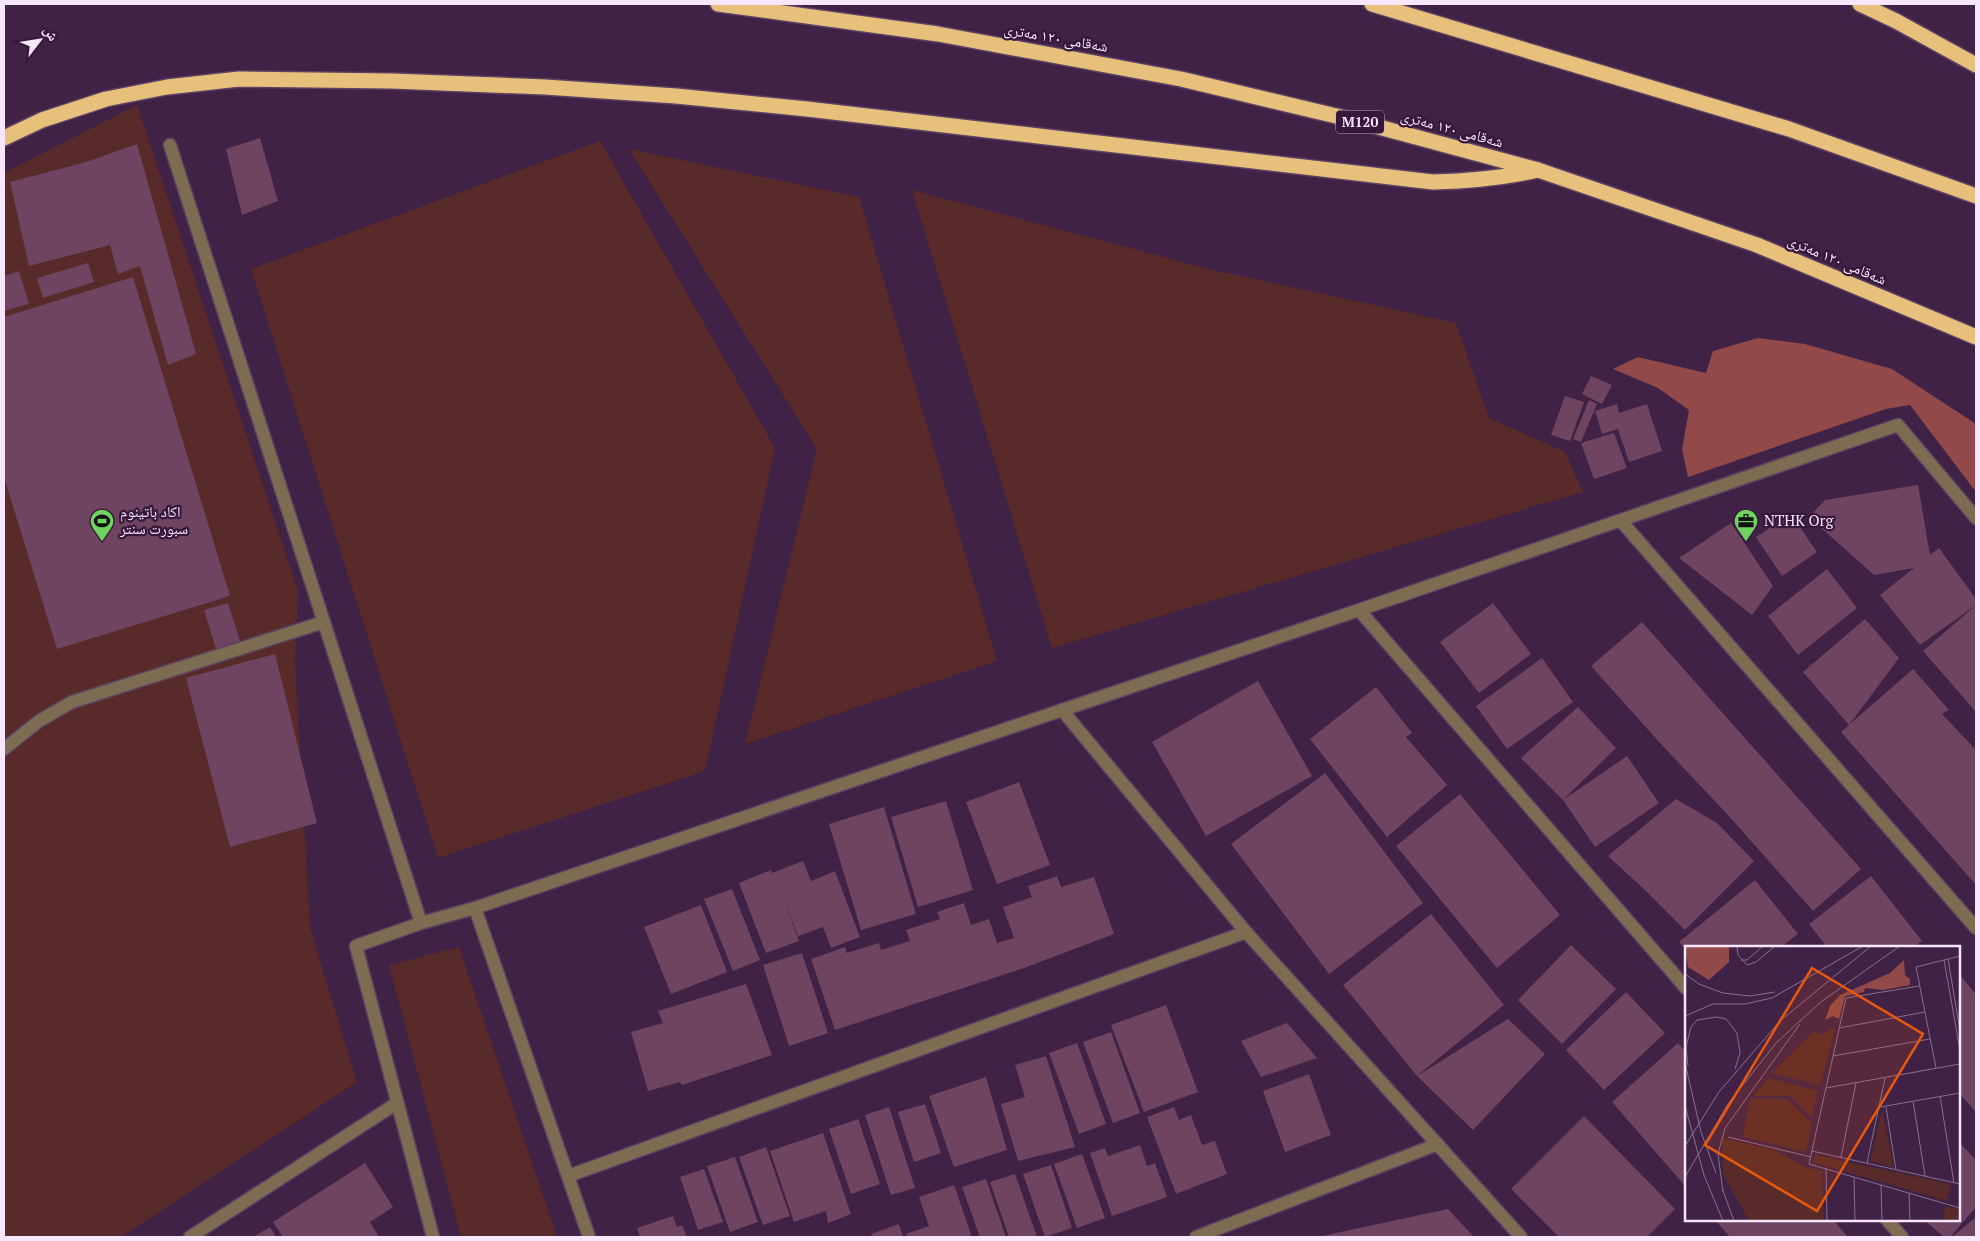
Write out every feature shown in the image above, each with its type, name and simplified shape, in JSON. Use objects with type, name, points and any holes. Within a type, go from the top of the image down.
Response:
[{"type":"highway","name":"شەقامی ١٢٠ مەتری","points":[[718,4],[938,34],[1181,79],[1349,119],[1538,170],[1757,246],[1976,337]]},
{"type":"highway","points":[[1372,4],[1789,129],[1976,196]]},
{"type":"highway","points":[[1860,4],[1896,21],[1976,65]]},
{"type":"highway","points":[[1870,4],[1896,21]]},
{"type":"highway","points":[[4,138],[42,120],[106,99],[167,87],[239,79],[392,80],[564,88],[676,96],[807,109],[1423,181],[1472,181],[1506,177],[1538,170]]},
{"type":"street","points":[[170,146],[421,923]]},
{"type":"street","points":[[433,1237],[356,946],[421,923],[475,908],[1359,610],[1898,425],[1976,518]]},
{"type":"street","points":[[1621,520],[1976,928]]},
{"type":"street","points":[[1359,610],[1685,987]]},
{"type":"street","points":[[4,748],[39,721],[72,702],[324,622]]},
{"type":"street","points":[[1062,710],[1246,932],[1521,1237]]},
{"type":"street","points":[[475,908],[589,1237]]},
{"type":"street","points":[[568,1176],[1246,932]]},
{"type":"street","points":[[190,1237],[398,1102]]},
{"type":"street","points":[[1196,1237],[1438,1144]]},
{"type":"street","points":[[1888,1221],[1902,1237]]},
{"type":"shaded area","points":[[137,105],[298,591],[295,664],[310,928],[357,1082],[121,1237],[4,1237],[4,173]]},
{"type":"shaded area","points":[[600,141],[775,448],[705,771],[438,858],[251,269]]},
{"type":"shaded area","points":[[629,149],[859,197],[997,661],[745,744],[817,449]]},
{"type":"shaded area","points":[[912,190],[1209,269],[1456,323],[1489,418],[1565,452],[1583,492],[1052,648]]},
{"type":"shaded area","points":[[1758,338],[1805,344],[1892,369],[1976,424],[1976,492],[1910,405],[1886,409],[1688,477],[1682,449],[1689,410],[1658,388],[1613,369],[1638,357],[1706,373],[1713,351]]},
{"type":"shaded area","points":[[459,947],[557,1237],[461,1237],[389,965]]},
{"type":"building","points":[[260,138],[278,201],[242,215],[226,149]]},
{"type":"building","points":[[137,144],[196,354],[168,365],[140,266],[118,274],[110,245],[29,266],[10,182],[86,162]]},
{"type":"building","points":[[88,263],[94,282],[43,298],[37,278]]},
{"type":"building","points":[[19,271],[29,304],[4,311],[4,276]]},
{"type":"building","points":[[133,277],[230,596],[57,649],[4,477],[4,317]]},
{"type":"building","points":[[1591,376],[1612,385],[1602,404],[1582,394]]},
{"type":"building","points":[[1565,396],[1584,402],[1570,441],[1551,435]]},
{"type":"building","points":[[1589,400],[1597,404],[1581,442],[1573,439]]},
{"type":"building","points":[[1617,404],[1619,413],[1647,404],[1662,451],[1629,462],[1618,429],[1602,434],[1595,411]]},
{"type":"building","points":[[1614,433],[1627,468],[1594,479],[1581,443]]},
{"type":"building","points":[[1918,485],[1930,555],[1939,548],[1976,599],[1976,605],[1920,645],[1880,595],[1914,568],[1874,575],[1809,517],[1825,500]]},
{"type":"building","points":[[1791,514],[1817,552],[1782,576],[1756,537]]},
{"type":"building","points":[[1731,523],[1773,586],[1752,615],[1679,558]]},
{"type":"building","points":[[1827,569],[1857,608],[1798,655],[1768,616]]},
{"type":"building","points":[[228,603],[240,641],[216,649],[204,610]]},
{"type":"building","points":[[1493,603],[1531,654],[1479,693],[1440,642]]},
{"type":"building","points":[[1976,605],[1976,712],[1923,651]]},
{"type":"building","points":[[1865,619],[1899,658],[1849,725],[1803,672]]},
{"type":"building","points":[[1642,622],[1861,869],[1813,911],[1591,666]]},
{"type":"building","points":[[275,654],[317,823],[230,847],[186,678]]},
{"type":"building","points":[[1542,658],[1573,702],[1507,749],[1476,706]]},
{"type":"building","points":[[1913,669],[1949,710],[1942,714],[1976,750],[1976,885],[1841,732]]},
{"type":"building","points":[[1258,681],[1312,776],[1206,836],[1152,742]]},
{"type":"building","points":[[1376,687],[1412,733],[1406,737],[1447,785],[1387,837],[1310,739]]},
{"type":"building","points":[[1578,707],[1616,748],[1563,800],[1521,758]]},
{"type":"building","points":[[1627,756],[1659,803],[1595,847],[1563,800]]},
{"type":"building","points":[[1325,773],[1423,903],[1329,974],[1231,844]]},
{"type":"building","points":[[1019,782],[1050,865],[997,884],[966,802]]},
{"type":"building","points":[[1460,794],[1560,915],[1497,968],[1396,846]]},
{"type":"building","points":[[1676,799],[1717,823],[1754,861],[1685,930],[1608,856]]},
{"type":"building","points":[[946,801],[973,890],[918,907],[891,817]]},
{"type":"building","points":[[884,807],[916,914],[861,930],[829,824]]},
{"type":"building","points":[[803,861],[811,881],[835,871],[860,937],[831,948],[823,927],[798,936],[782,895],[799,941],[766,953],[739,883],[771,870],[772,873]]},
{"type":"building","points":[[1057,876],[1061,887],[1094,877],[1114,934],[1024,968],[835,1030],[811,959],[845,947],[847,953],[879,943],[881,950],[910,941],[906,930],[940,919],[937,912],[964,903],[971,925],[989,919],[997,943],[1014,938],[1003,907],[1032,897],[1028,886]]},
{"type":"building","points":[[1871,876],[1922,941],[1915,946],[1826,946],[1809,924]]},
{"type":"building","points":[[1755,880],[1798,934],[1782,946],[1685,946],[1685,949],[1679,942]]},
{"type":"building","points":[[732,889],[760,960],[733,971],[704,899]]},
{"type":"building","points":[[701,905],[727,972],[671,994],[644,927]]},
{"type":"building","points":[[1431,914],[1504,1005],[1417,1076],[1343,985]]},
{"type":"building","points":[[1571,945],[1616,989],[1562,1044],[1518,1000]]},
{"type":"building","points":[[802,953],[828,1033],[789,1046],[763,965]]},
{"type":"building","points":[[1960,975],[1976,994],[1976,1112],[1960,1094]]},
{"type":"building","points":[[746,984],[772,1055],[682,1085],[680,1082],[648,1091],[631,1032],[663,1023],[658,1011]]},
{"type":"building","points":[[1626,992],[1665,1033],[1604,1090],[1566,1050]]},
{"type":"building","points":[[1166,1005],[1198,1092],[1144,1112],[1111,1025]]},
{"type":"building","points":[[1508,1019],[1545,1054],[1473,1130],[1417,1076]]},
{"type":"building","points":[[1287,1023],[1317,1058],[1261,1077],[1241,1041]]},
{"type":"building","points":[[1111,1032],[1140,1113],[1113,1123],[1083,1042]]},
{"type":"building","points":[[1077,1043],[1106,1124],[1079,1134],[1049,1053]]},
{"type":"building","points":[[1678,1043],[1685,1051],[1685,1186],[1612,1102]]},
{"type":"building","points":[[1046,1056],[1075,1147],[1018,1161],[1001,1104],[1025,1097],[1015,1065]]},
{"type":"building","points":[[1309,1074],[1331,1135],[1285,1152],[1263,1091]]},
{"type":"building","points":[[986,1077],[1007,1150],[954,1167],[929,1096]]},
{"type":"building","points":[[925,1104],[941,1153],[914,1162],[898,1112]]},
{"type":"building","points":[[889,1107],[915,1188],[891,1195],[865,1115]]},
{"type":"building","points":[[1174,1107],[1179,1120],[1191,1115],[1202,1145],[1215,1141],[1227,1174],[1176,1194],[1147,1117]]},
{"type":"building","points":[[1584,1116],[1675,1209],[1647,1237],[1559,1237],[1511,1189]]},
{"type":"building","points":[[858,1119],[880,1184],[851,1194],[829,1129]]},
{"type":"building","points":[[823,1133],[851,1214],[828,1223],[826,1211],[794,1222],[770,1151]]},
{"type":"building","points":[[1960,1143],[1976,1160],[1976,1207],[1950,1237],[1944,1237],[1925,1221],[1960,1221]]},
{"type":"building","points":[[1140,1145],[1147,1166],[1155,1163],[1167,1197],[1112,1216],[1090,1153],[1105,1148],[1108,1156]]},
{"type":"building","points":[[766,1147],[790,1216],[763,1225],[739,1157]]},
{"type":"building","points":[[1082,1154],[1105,1218],[1077,1228],[1054,1164]]},
{"type":"building","points":[[735,1157],[758,1222],[730,1232],[707,1166]]},
{"type":"building","points":[[365,1163],[393,1207],[370,1222],[379,1237],[283,1237],[273,1222]]},
{"type":"building","points":[[1051,1165],[1072,1228],[1045,1237],[1023,1174]]},
{"type":"building","points":[[704,1169],[723,1222],[698,1230],[680,1177]]},
{"type":"building","points":[[1015,1174],[1037,1237],[1009,1237],[990,1182]]},
{"type":"building","points":[[986,1179],[1006,1237],[980,1237],[962,1187]]},
{"type":"building","points":[[954,1185],[972,1237],[908,1237],[906,1234],[929,1226],[919,1197]]},
{"type":"building","points":[[1448,1209],[1474,1237],[1322,1237],[1322,1236]]},
{"type":"building","points":[[673,1216],[677,1227],[682,1225],[687,1237],[640,1237],[637,1228]]},
{"type":"building","points":[[1976,1217],[1976,1237],[1952,1237]]},
{"type":"building","points":[[1716,1221],[1834,1221],[1848,1237],[1730,1237]]},
{"type":"building","points":[[899,1224],[903,1237],[872,1237],[871,1234]]},
{"type":"building","points":[[270,1227],[276,1237],[253,1237]]},
{"type":"place","name":"اكاد باتينوم سبورت سنتر","points":[[102,542]]},
{"type":"place","name":"NTHK Org","points":[[1746,542]]}]
